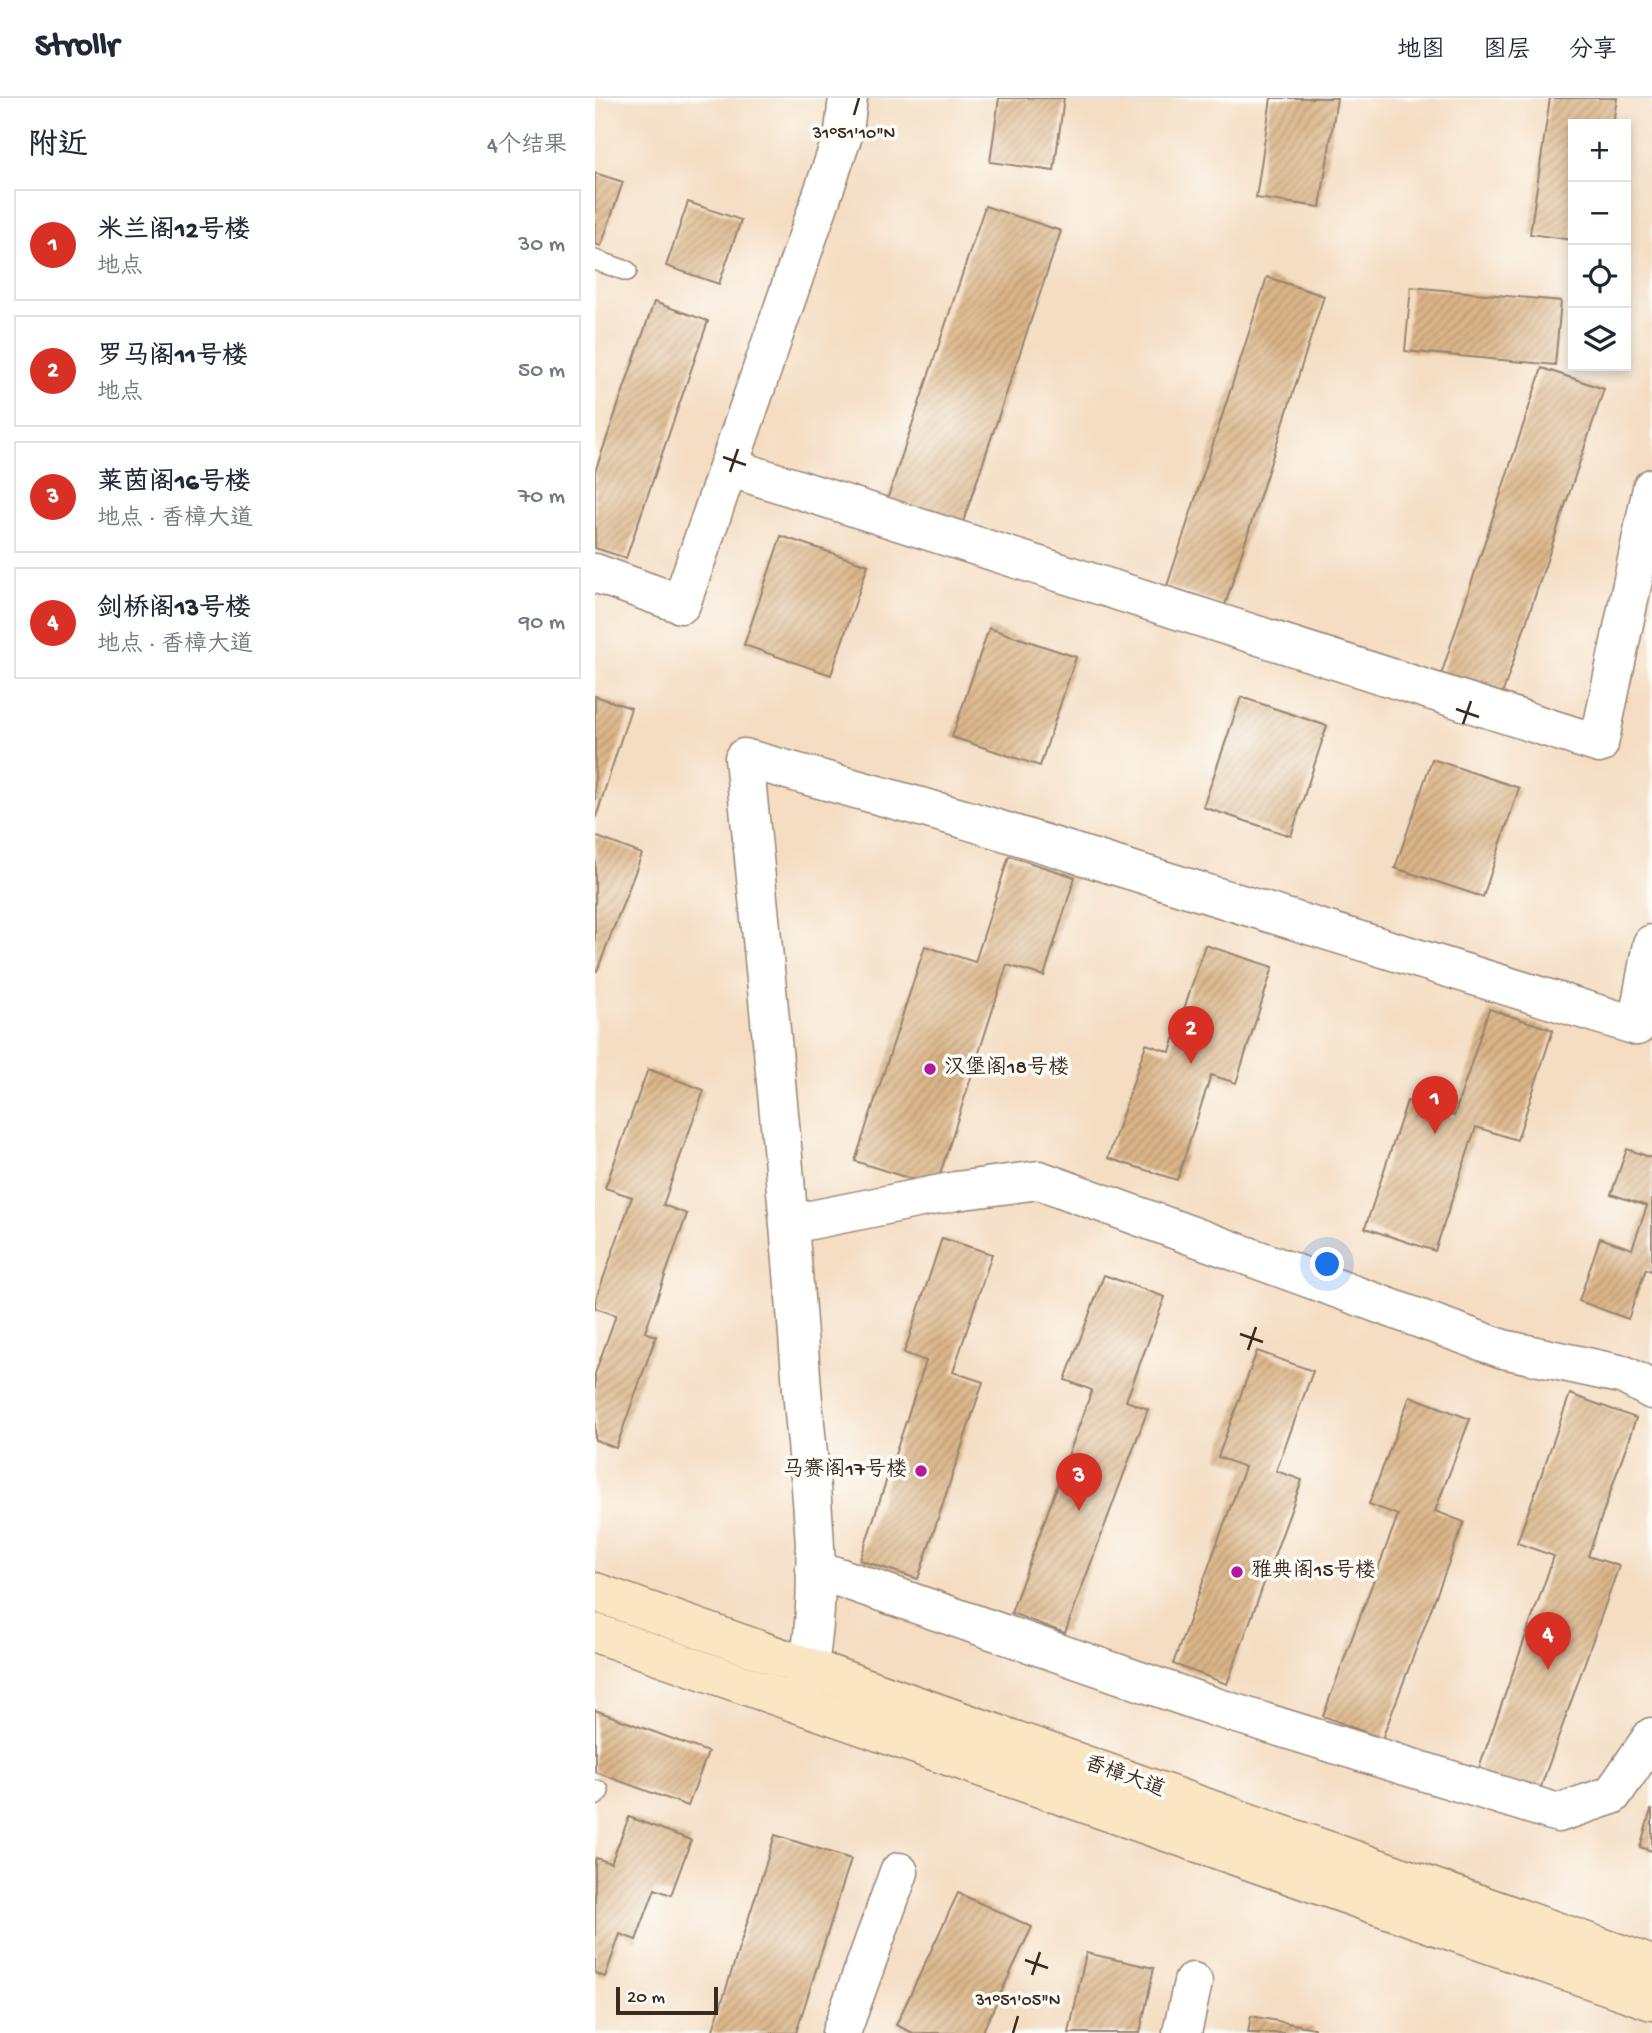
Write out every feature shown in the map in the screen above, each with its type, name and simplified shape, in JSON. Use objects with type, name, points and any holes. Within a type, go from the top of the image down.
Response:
[{"type":"street","points":[[595,573],[681,604],[844,132],[848,98]]},
{"type":"street","points":[[728,467],[1031,566],[1599,744],[1652,488]]},
{"type":"street","points":[[800,1704],[810,1667],[815,1569],[790,1224],[744,758],[964,819],[1637,1026],[1652,944]]},
{"type":"street","points":[[790,1224],[956,1191],[1039,1181],[1503,1349],[1624,1375],[1652,1390]]},
{"type":"street","points":[[815,1569],[1215,1707],[1558,1813],[1612,1795],[1652,1737]]},
{"type":"street","name":"香樟大道","points":[[595,1592],[1652,1965]]},
{"type":"street","name":"香樟大道","points":[[595,1633],[1652,2001]]},
{"type":"street","points":[[842,2033],[899,1872]]},
{"type":"street","points":[[1182,2033],[1193,1982]]},
{"type":"lane","points":[[595,260],[627,271]]},
{"type":"building","points":[[999,98],[1064,98],[1054,171],[990,162]]},
{"type":"building","points":[[1271,98],[1337,98],[1320,207],[1256,198]]},
{"type":"building","points":[[1550,98],[1617,98],[1614,119],[1568,119],[1568,239],[1530,234]]},
{"type":"building","points":[[595,173],[623,182],[601,246],[595,244]]},
{"type":"building","points":[[688,202],[741,220],[719,284],[666,266]]},
{"type":"building","points":[[985,206],[1061,231],[962,525],[887,500]]},
{"type":"building","points":[[1267,277],[1324,296],[1225,605],[1167,586]]},
{"type":"building","points":[[1411,287],[1561,301],[1555,365],[1405,351]]},
{"type":"building","points":[[654,302],[708,321],[626,558],[595,548],[595,472]]},
{"type":"building","points":[[1542,368],[1604,389],[1502,695],[1441,675]]},
{"type":"building","points":[[781,536],[868,565],[831,675],[744,645]]},
{"type":"building","points":[[989,628],[1076,657],[1040,766],[952,737]]},
{"type":"building","points":[[595,696],[631,708],[596,817],[595,817]]},
{"type":"building","points":[[1241,697],[1327,726],[1291,836],[1203,807]]},
{"type":"building","points":[[1432,759],[1519,788],[1483,897],[1395,868]]},
{"type":"building","points":[[595,836],[642,854],[597,971],[595,970]]},
{"type":"building","name":"汉堡阁18号楼","points":[[1009,856],[1075,877],[1044,976],[1007,965],[936,1187],[855,1161],[925,946],[975,962]]},
{"type":"building","points":[[1205,945],[1273,967],[1236,1083],[1211,1075],[1177,1180],[1108,1158],[1146,1044],[1170,1052]]},
{"type":"building","points":[[1489,1009],[1553,1030],[1517,1140],[1476,1127],[1435,1251],[1365,1228],[1407,1101],[1454,1116]]},
{"type":"building","points":[[648,1069],[704,1090],[663,1205],[687,1214],[645,1332],[656,1336],[616,1448],[595,1440],[595,1374],[616,1315],[595,1308],[595,1302],[632,1197],[605,1188]]},
{"type":"building","points":[[1627,1149],[1652,1158],[1652,1271],[1646,1269],[1628,1319],[1579,1301],[1600,1238],[1632,1249],[1647,1206],[1611,1194]]},
{"type":"building","name":"马赛阁17号楼","points":[[942,1238],[992,1254],[953,1372],[983,1382],[918,1579],[860,1560],[926,1361],[904,1353]]},
{"type":"building","points":[[1104,1275],[1165,1297],[1126,1401],[1148,1409],[1065,1633],[1011,1613],[1092,1390],[1065,1380]]},
{"type":"building","name":"雅典阁15号楼","points":[[1257,1351],[1313,1371],[1276,1471],[1302,1480],[1227,1684],[1173,1664],[1245,1467],[1218,1457]]},
{"type":"building","points":[[1570,1394],[1636,1418],[1588,1556],[1619,1566],[1538,1795],[1477,1774],[1554,1556],[1517,1543]]},
{"type":"building","points":[[1410,1396],[1470,1419],[1435,1511],[1464,1522],[1382,1739],[1323,1716],[1398,1515],[1369,1504]]},
{"type":"building","points":[[595,1710],[708,1752],[688,1806],[595,1772]]},
{"type":"building","points":[[1652,1810],[1652,1851],[1640,1847]]},
{"type":"building","points":[[629,1817],[691,1840],[671,1895],[655,1889],[636,1940],[620,1934],[605,1977],[595,1973],[595,1861],[596,1858],[611,1863]]},
{"type":"building","points":[[775,1835],[851,1859],[796,2033],[712,2033]]},
{"type":"building","points":[[958,1893],[1032,1927],[982,2033],[913,2033],[896,2025]]},
{"type":"building","points":[[1086,1953],[1154,1968],[1140,2033],[1069,2033]]},
{"type":"building","points":[[1251,2016],[1314,2028],[1313,2033],[1248,2033]]},
{"type":"place","name":"罗马阁11号楼","points":[[1191,1064]]},
{"type":"place","name":"汉堡阁18号楼","points":[[930,1069]]},
{"type":"place","name":"米兰阁12号楼","points":[[1435,1134]]},
{"type":"place","name":"马赛阁17号楼","points":[[921,1471]]},
{"type":"place","name":"莱茵阁16号楼","points":[[1079,1511]]},
{"type":"place","name":"雅典阁15号楼","points":[[1237,1572]]},
{"type":"place","name":"剑桥阁13号楼","points":[[1548,1670]]}]
